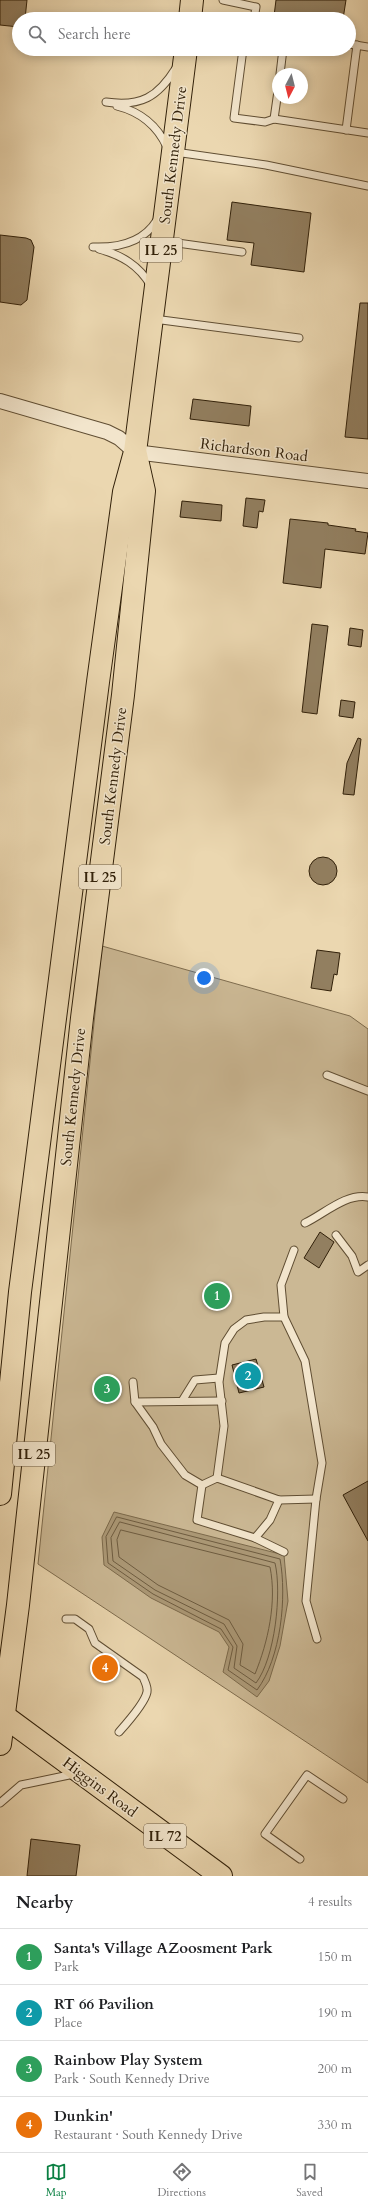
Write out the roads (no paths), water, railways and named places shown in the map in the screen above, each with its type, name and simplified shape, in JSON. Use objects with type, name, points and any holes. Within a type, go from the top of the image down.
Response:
[{"type":"main road","points":[[191,12],[192,0]]},
{"type":"main road","name":"South Kennedy Drive","points":[[0,1744],[2,1714],[82,1018],[124,492],[135,452],[185,56]]},
{"type":"main road","name":"South Kennedy Drive","points":[[0,1494],[21,1284],[106,722],[144,491],[135,452]]},
{"type":"main road","name":"Higgins Road","points":[[2,1714],[221,1876]]},
{"type":"street","points":[[0,401],[107,432],[119,438],[135,452]]},
{"type":"street","name":"Richardson Road","points":[[135,452],[368,481]]},
{"type":"lane","points":[[223,0],[256,7],[255,12]]},
{"type":"lane","points":[[356,45],[368,47]]},
{"type":"lane","points":[[182,56],[168,81],[158,92],[146,99],[131,103],[106,102],[136,113],[153,125],[162,137],[172,157],[266,165],[368,186]]},
{"type":"lane","points":[[242,56],[234,118],[265,122],[274,119],[368,133]]},
{"type":"lane","points":[[281,68],[282,56]]},
{"type":"lane","points":[[346,130],[352,56]]},
{"type":"lane","points":[[274,119],[276,104]]},
{"type":"lane","points":[[155,295],[147,280],[131,262],[115,254],[93,248],[120,246],[136,240],[154,226],[167,203]]},
{"type":"lane","points":[[162,241],[242,252]]},
{"type":"lane","points":[[152,319],[299,338]]},
{"type":"lane","points":[[327,1075],[368,1091]]},
{"type":"lane","points":[[305,1223],[342,1202],[360,1195],[368,1197]]},
{"type":"lane","points":[[336,1235],[352,1256],[358,1272],[368,1265]]},
{"type":"lane","points":[[294,1250],[281,1285],[284,1317],[305,1361],[322,1463],[316,1499],[306,1600],[317,1639]]},
{"type":"lane","points":[[217,1478],[224,1426],[219,1378],[225,1343],[234,1329],[246,1320],[264,1317],[284,1317]]},
{"type":"lane","points":[[182,1402],[195,1380],[219,1378]]},
{"type":"lane","points":[[133,1382],[135,1402],[153,1427],[161,1444],[185,1475],[202,1486]]},
{"type":"lane","points":[[135,1402],[222,1401]]},
{"type":"lane","points":[[202,1486],[217,1478],[279,1500],[316,1499]]},
{"type":"lane","points":[[202,1486],[197,1520],[255,1538],[284,1552]]},
{"type":"lane","points":[[255,1538],[270,1520],[279,1500]]},
{"type":"lane","points":[[66,1619],[75,1620],[89,1629],[95,1643],[143,1677],[147,1685],[147,1693],[131,1718],[119,1732]]},
{"type":"lane","points":[[0,1803],[21,1785],[62,1775],[82,1773]]},
{"type":"lane","points":[[300,1859],[265,1834],[307,1775],[343,1799]]},
{"type":"water","points":[[114,1512],[284,1555],[288,1601],[280,1646],[269,1681],[257,1697],[223,1672],[229,1647],[219,1632],[151,1598],[104,1565],[102,1537]]},
{"type":"place","name":"Santa's Village AZoosment Park","points":[[217,1296]]},
{"type":"place","name":"RT 66 Pavilion","points":[[248,1376]]},
{"type":"place","name":"Rainbow Play System","points":[[107,1389]]},
{"type":"place","name":"Dunkin'","points":[[105,1668]]}]
